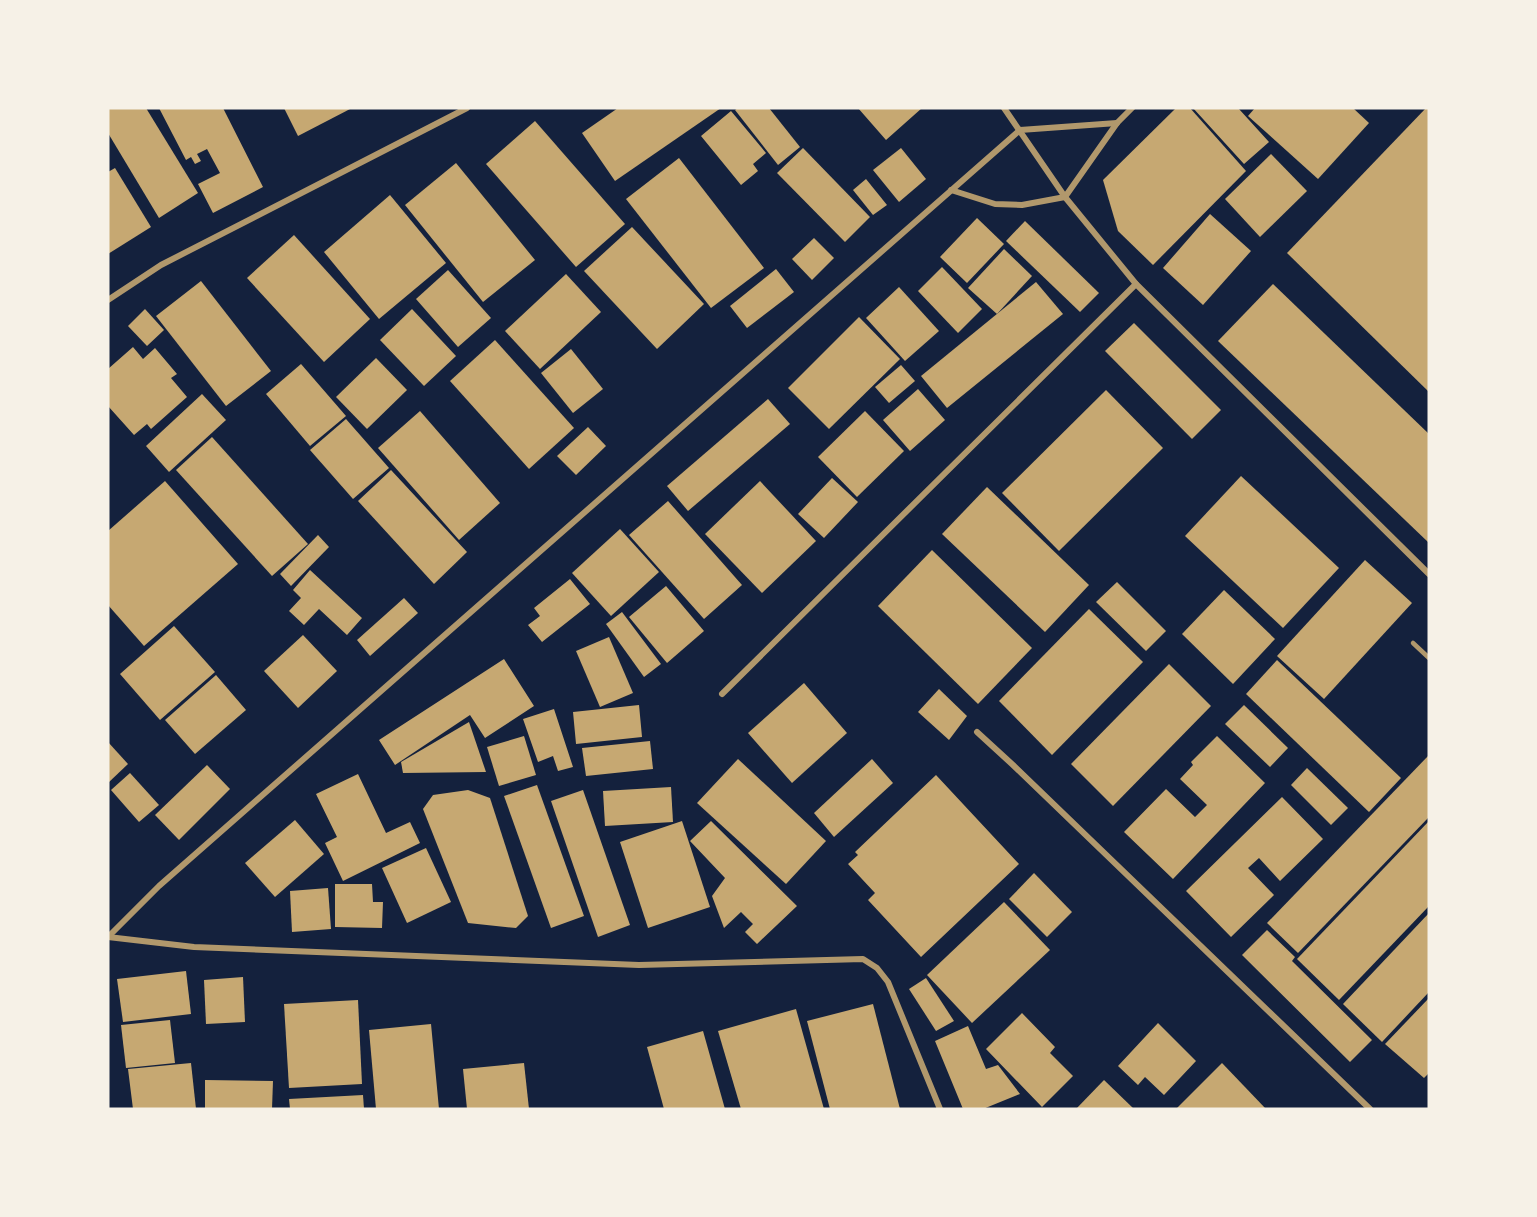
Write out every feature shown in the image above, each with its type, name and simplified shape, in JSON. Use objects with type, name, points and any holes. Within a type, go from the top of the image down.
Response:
[{"type":"street","points":[[108,300],[162,265],[467,108]]},
{"type":"street","points":[[1004,108],[1065,197],[1136,284],[1429,574]]},
{"type":"street","points":[[951,190],[995,204],[1022,205],[1065,197],[1117,123],[1132,108]]},
{"type":"street","points":[[108,937],[159,886],[1020,130],[1117,123]]},
{"type":"street","points":[[722,694],[1136,284]]},
{"type":"street","points":[[977,732],[1370,1109]]},
{"type":"street","points":[[108,937],[194,947],[639,965],[863,959],[877,968],[888,982],[940,1109]]},
{"type":"lane","points":[[1413,644],[1429,658]]},
{"type":"building","points":[[108,108],[146,108],[198,193],[159,218],[108,133]]},
{"type":"building","points":[[159,108],[223,108],[263,187],[213,213],[198,184],[220,173],[207,149],[197,154],[201,161],[195,164],[191,157],[186,160]]},
{"type":"building","points":[[284,108],[352,108],[298,136]]},
{"type":"building","points":[[618,108],[721,108],[615,181],[582,133]]},
{"type":"building","points":[[738,108],[769,108],[800,147],[778,165],[735,110]]},
{"type":"building","points":[[858,108],[922,108],[886,140]]},
{"type":"building","points":[[1176,108],[1190,108],[1246,171],[1153,265],[1118,231],[1103,180]]},
{"type":"building","points":[[1193,108],[1241,108],[1239,109],[1269,142],[1244,164]]},
{"type":"building","points":[[1255,108],[1353,108],[1369,123],[1318,179],[1248,116]]},
{"type":"building","points":[[1426,108],[1429,108],[1429,392],[1287,253]]},
{"type":"building","points":[[731,111],[766,153],[753,164],[758,171],[741,185],[701,136]]},
{"type":"building","points":[[535,121],[625,224],[576,267],[486,164]]},
{"type":"building","points":[[803,148],[870,217],[845,242],[777,173]]},
{"type":"building","points":[[901,148],[926,179],[899,202],[873,170]]},
{"type":"building","points":[[1271,154],[1307,191],[1260,237],[1225,199]]},
{"type":"building","points":[[679,158],[764,268],[711,308],[626,199]]},
{"type":"building","points":[[456,163],[535,260],[483,302],[405,205]]},
{"type":"building","points":[[115,168],[151,227],[108,254],[108,172]]},
{"type":"building","points":[[866,179],[887,205],[873,215],[853,190]]},
{"type":"building","points":[[390,195],[446,263],[379,319],[324,252]]},
{"type":"building","points":[[1210,214],[1251,251],[1203,305],[1163,268]]},
{"type":"building","points":[[977,218],[1004,244],[967,283],[940,257]]},
{"type":"building","points":[[1025,221],[1099,293],[1080,312],[1006,241]]},
{"type":"building","points":[[632,227],[704,304],[657,349],[584,271]]},
{"type":"building","points":[[294,235],[370,319],[324,362],[247,278]]},
{"type":"building","points":[[814,238],[834,258],[812,280],[792,259]]},
{"type":"building","points":[[1004,249],[1032,276],[997,314],[968,288]]},
{"type":"building","points":[[942,267],[982,309],[958,333],[918,291]]},
{"type":"building","points":[[776,269],[794,292],[747,328],[730,306]]},
{"type":"building","points":[[448,270],[491,318],[458,347],[416,299]]},
{"type":"building","points":[[566,274],[601,312],[540,369],[505,331]]},
{"type":"building","points":[[201,281],[271,371],[226,406],[156,316]]},
{"type":"building","points":[[1036,282],[1063,314],[947,408],[921,376]]},
{"type":"building","points":[[1273,284],[1429,434],[1429,543],[1218,341]]},
{"type":"building","points":[[899,287],[939,331],[905,361],[866,318]]},
{"type":"building","points":[[145,309],[164,330],[147,346],[128,326]]},
{"type":"building","points":[[412,309],[456,356],[424,386],[380,340]]},
{"type":"building","points":[[859,317],[900,359],[829,429],[788,388]]},
{"type":"building","points":[[1134,323],[1221,410],[1192,439],[1105,351]]},
{"type":"building","points":[[495,340],[574,428],[529,469],[450,381]]},
{"type":"building","points":[[133,347],[143,359],[155,348],[177,374],[171,378],[187,397],[151,429],[147,424],[134,435],[108,406],[108,369]]},
{"type":"building","points":[[571,349],[603,389],[573,413],[541,373]]},
{"type":"building","points":[[376,358],[407,390],[367,429],[336,397]]},
{"type":"building","points":[[301,364],[346,416],[310,446],[266,394]]},
{"type":"building","points":[[901,365],[915,381],[889,403],[875,387]]},
{"type":"building","points":[[918,389],[945,420],[910,451],[883,420]]},
{"type":"building","points":[[1106,390],[1163,448],[1059,551],[1002,493]]},
{"type":"building","points":[[202,394],[226,420],[169,472],[146,446]]},
{"type":"building","points":[[768,399],[790,424],[688,511],[667,486]]},
{"type":"building","points":[[420,411],[500,503],[459,540],[378,448]]},
{"type":"building","points":[[865,411],[904,451],[857,497],[818,457]]},
{"type":"building","points":[[346,419],[389,468],[353,499],[310,450]]},
{"type":"building","points":[[588,427],[606,446],[576,475],[557,456]]},
{"type":"building","points":[[212,437],[308,544],[272,576],[176,470]]},
{"type":"building","points":[[391,470],[467,552],[434,584],[358,501]]},
{"type":"building","points":[[1241,476],[1339,568],[1283,628],[1185,536]]},
{"type":"building","points":[[832,478],[858,502],[824,538],[798,514]]},
{"type":"building","points":[[165,481],[238,564],[144,646],[108,605],[108,531]]},
{"type":"building","points":[[760,481],[816,541],[762,593],[705,534]]},
{"type":"building","points":[[987,487],[1089,585],[1045,632],[942,534]]},
{"type":"building","points":[[668,501],[742,585],[704,619],[629,535]]},
{"type":"building","points":[[620,529],[659,572],[611,616],[572,573]]},
{"type":"building","points":[[318,535],[329,547],[291,586],[280,574]]},
{"type":"building","points":[[932,550],[1032,648],[978,704],[878,606]]},
{"type":"building","points":[[1365,560],[1412,603],[1324,699],[1277,656]]},
{"type":"building","points":[[310,570],[362,618],[347,635],[319,609],[304,625],[289,611],[301,598],[293,590]]},
{"type":"building","points":[[570,579],[590,604],[542,642],[528,625],[540,616],[534,608]]},
{"type":"building","points":[[1117,582],[1166,631],[1146,651],[1096,602]]},
{"type":"building","points":[[666,586],[704,631],[667,663],[629,617]]},
{"type":"building","points":[[1224,590],[1275,639],[1233,684],[1182,634]]},
{"type":"building","points":[[404,598],[418,613],[370,656],[357,640]]},
{"type":"building","points":[[1089,609],[1143,662],[1052,755],[999,701]]},
{"type":"building","points":[[622,612],[661,664],[644,677],[606,624]]},
{"type":"building","points":[[174,626],[215,672],[160,720],[120,674]]},
{"type":"building","points":[[303,635],[337,671],[298,708],[264,671]]},
{"type":"building","points":[[609,637],[633,693],[600,707],[576,651]]},
{"type":"building","points":[[504,659],[534,706],[485,738],[470,715],[395,765],[379,740]]},
{"type":"building","points":[[1277,660],[1401,778],[1369,812],[1246,694]]},
{"type":"building","points":[[1169,664],[1211,706],[1113,806],[1071,764]]},
{"type":"building","points":[[216,675],[246,710],[195,754],[165,720]]},
{"type":"building","points":[[804,683],[847,733],[792,783],[748,733]]},
{"type":"building","points":[[939,689],[967,716],[949,740],[918,712]]},
{"type":"building","points":[[639,705],[642,737],[576,744],[573,712]]},
{"type":"building","points":[[1244,705],[1288,748],[1270,767],[1225,724]]},
{"type":"building","points":[[554,709],[573,767],[558,771],[553,756],[538,762],[523,719]]},
{"type":"building","points":[[469,722],[486,772],[403,773],[401,762]]},
{"type":"building","points":[[524,736],[536,775],[499,786],[487,747]]},
{"type":"building","points":[[1217,736],[1265,783],[1173,879],[1124,832],[1166,789],[1195,817],[1207,805],[1180,779],[1193,765],[1191,762]]},
{"type":"building","points":[[650,741],[653,769],[586,776],[582,748]]},
{"type":"building","points":[[108,742],[128,764],[108,783]]},
{"type":"building","points":[[1429,755],[1429,817],[1298,953],[1267,923]]},
{"type":"building","points":[[738,759],[826,841],[786,884],[697,803]]},
{"type":"building","points":[[872,759],[893,783],[834,837],[814,813]]},
{"type":"building","points":[[207,765],[230,789],[179,840],[155,815]]},
{"type":"building","points":[[1307,768],[1348,808],[1331,825],[1291,785]]},
{"type":"building","points":[[130,773],[159,805],[139,822],[111,790]]},
{"type":"building","points":[[358,774],[386,833],[410,822],[420,843],[343,881],[325,843],[337,837],[316,794]]},
{"type":"building","points":[[936,775],[1019,864],[921,957],[868,900],[875,893],[848,864],[858,855],[855,852]]},
{"type":"building","points":[[537,785],[584,916],[551,928],[504,796]]},
{"type":"building","points":[[671,787],[673,822],[605,826],[603,791]]},
{"type":"building","points":[[468,790],[490,798],[528,916],[516,928],[468,923],[423,809],[433,795]]},
{"type":"building","points":[[583,790],[630,925],[598,937],[551,801]]},
{"type":"building","points":[[1282,797],[1323,839],[1280,881],[1259,858],[1248,868],[1274,895],[1231,937],[1186,891]]},
{"type":"building","points":[[295,820],[324,854],[275,897],[245,863]]},
{"type":"building","points":[[682,821],[710,907],[648,928],[620,842]]},
{"type":"building","points":[[711,821],[797,906],[757,944],[745,932],[753,924],[741,912],[724,928],[712,896],[725,878],[690,841]]},
{"type":"building","points":[[1429,821],[1429,906],[1339,1000],[1297,959]]},
{"type":"building","points":[[426,848],[451,902],[407,923],[382,868]]},
{"type":"building","points":[[1034,873],[1072,912],[1047,937],[1009,899]]},
{"type":"building","points":[[335,884],[372,884],[373,902],[383,902],[382,928],[335,927]]},
{"type":"building","points":[[328,888],[331,929],[292,932],[290,891]]},
{"type":"building","points":[[1004,902],[1050,950],[972,1023],[927,975]]},
{"type":"building","points":[[1429,913],[1429,992],[1382,1042],[1343,1004]]},
{"type":"building","points":[[1267,930],[1295,957],[1292,961],[1372,1040],[1350,1062],[1242,955]]},
{"type":"building","points":[[186,971],[191,1014],[123,1022],[117,979]]},
{"type":"building","points":[[243,977],[245,1022],[206,1024],[204,980]]},
{"type":"building","points":[[926,978],[954,1021],[936,1031],[909,989]]},
{"type":"building","points":[[1429,998],[1429,1073],[1424,1078],[1385,1044]]},
{"type":"building","points":[[358,1000],[362,1084],[289,1088],[284,1004]]},
{"type":"building","points":[[873,1004],[900,1109],[830,1109],[807,1021]]},
{"type":"building","points":[[796,1009],[824,1109],[741,1109],[718,1031]]},
{"type":"building","points":[[1022,1013],[1055,1047],[1050,1053],[1073,1076],[1042,1107],[986,1049]]},
{"type":"building","points":[[170,1020],[175,1063],[126,1068],[121,1025]]},
{"type":"building","points":[[1158,1023],[1196,1061],[1164,1095],[1145,1077],[1138,1085],[1118,1066]]},
{"type":"building","points":[[431,1024],[439,1109],[376,1109],[369,1030]]},
{"type":"building","points":[[968,1026],[986,1069],[998,1065],[1020,1094],[983,1109],[963,1109],[935,1041]]},
{"type":"building","points":[[703,1031],[725,1109],[664,1109],[647,1047]]},
{"type":"building","points":[[191,1063],[196,1109],[133,1109],[128,1069]]},
{"type":"building","points":[[524,1063],[529,1109],[467,1109],[463,1069]]},
{"type":"building","points":[[1222,1063],[1266,1109],[1176,1109]]},
{"type":"building","points":[[205,1080],[273,1081],[272,1109],[205,1109]]},
{"type":"building","points":[[1104,1080],[1134,1109],[1076,1109]]},
{"type":"building","points":[[363,1095],[364,1109],[290,1109],[289,1099]]}]
